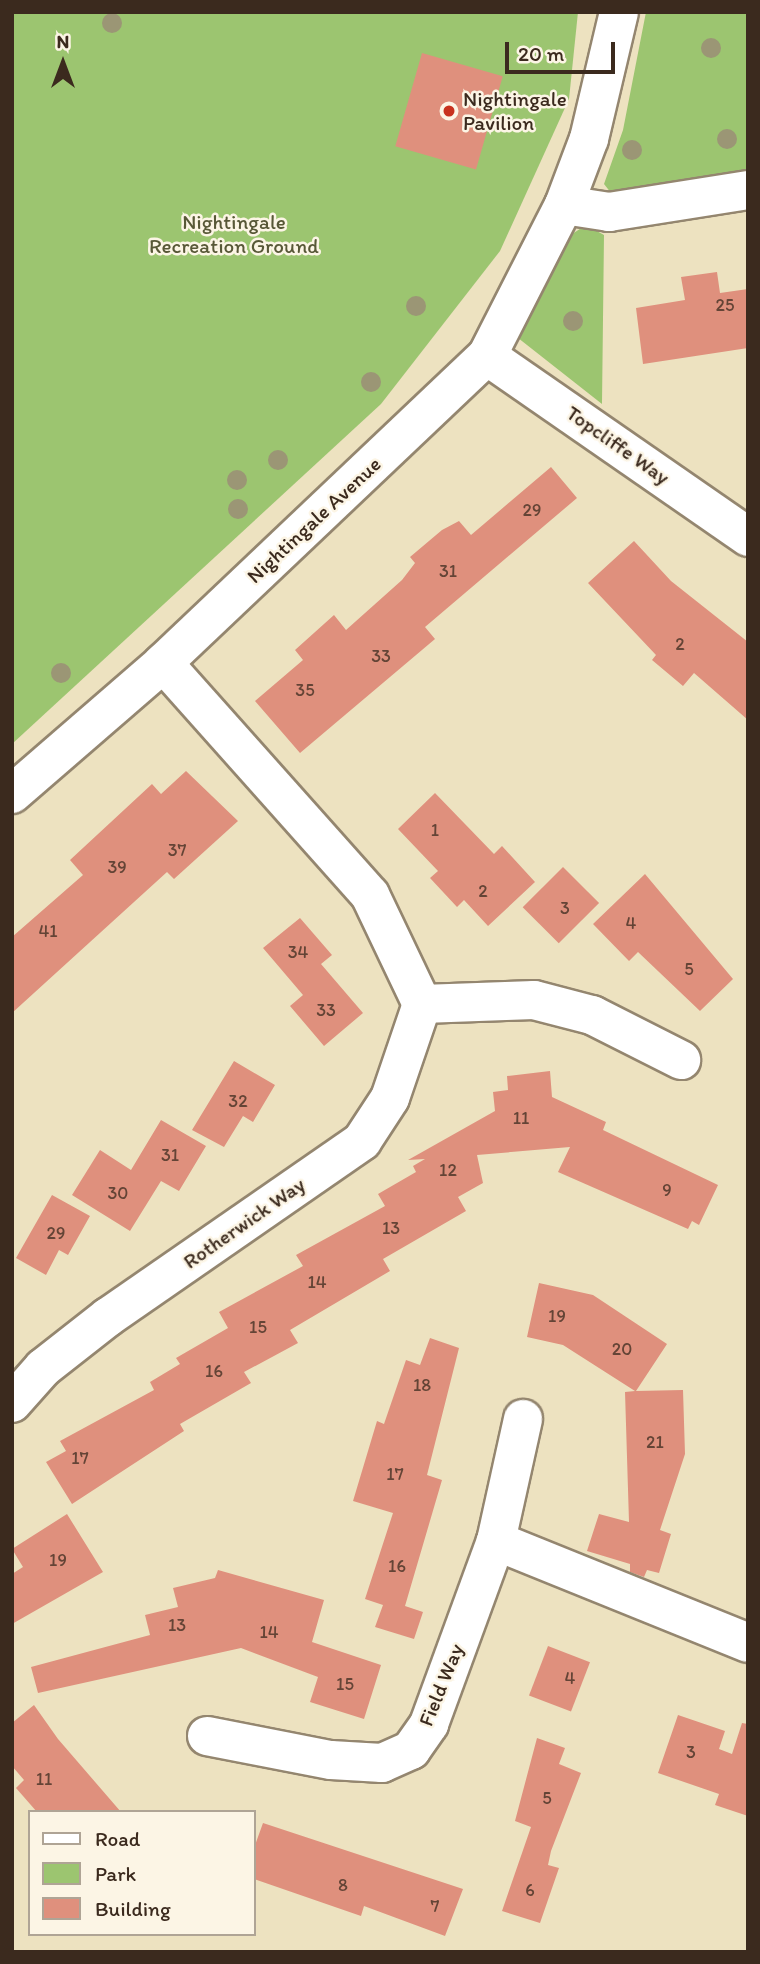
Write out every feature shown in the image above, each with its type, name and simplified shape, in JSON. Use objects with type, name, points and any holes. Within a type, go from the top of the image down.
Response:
[{"type":"street","name":"Nightingale Avenue","points":[[12,794],[163,663],[487,356],[564,205],[602,100],[619,12]]},
{"type":"street","points":[[564,205],[609,212],[748,190]]},
{"type":"street","name":"Topcliffe Way","points":[[487,356],[748,537]]},
{"type":"street","points":[[163,663],[370,895],[422,1004],[534,1000],[592,1014],[681,1060]]},
{"type":"street","name":"Rotherwick Way","points":[[12,1403],[43,1368],[108,1317],[362,1141],[390,1098],[422,1004]]},
{"type":"street","name":"Field Way","points":[[207,1736],[331,1760],[382,1763],[411,1751],[429,1724],[496,1541],[523,1419]]},
{"type":"street","points":[[496,1541],[748,1643]]},
{"type":"green space","name":"Nightingale Recreation Ground","points":[[12,12],[578,12],[569,99],[500,251],[381,404],[12,744]]},
{"type":"green space","points":[[646,12],[748,12],[748,185],[619,203],[604,184],[623,130]]},
{"type":"green space","points":[[586,225],[604,235],[602,404],[513,334],[540,298],[569,236]]},
{"type":"building","name":"Nightingale Pavilion","points":[[422,53],[503,76],[476,169],[395,146]]},
{"type":"building","points":[[717,272],[720,293],[748,289],[748,348],[643,364],[636,308],[685,300],[681,277]]},
{"type":"building","points":[[551,467],[577,498],[425,627],[435,639],[300,753],[255,701],[303,660],[295,650],[334,615],[346,630],[402,580],[415,563],[410,557],[442,530],[459,521],[471,535]]},
{"type":"building","points":[[634,541],[671,581],[748,642],[748,720],[694,673],[683,686],[652,660],[656,655],[588,583]]},
{"type":"building","points":[[186,771],[238,821],[174,879],[167,872],[12,1013],[12,937],[83,875],[70,860],[152,784],[161,794]]},
{"type":"building","points":[[435,793],[494,854],[502,846],[535,882],[488,926],[464,900],[457,907],[430,878],[438,871],[398,829]]},
{"type":"building","points":[[563,867],[599,903],[559,943],[523,907]]},
{"type":"building","points":[[645,874],[733,979],[700,1011],[638,952],[629,961],[593,924]]},
{"type":"building","points":[[300,918],[332,955],[321,964],[363,1013],[324,1046],[290,1006],[303,995],[263,948]]},
{"type":"building","points":[[234,1061],[275,1085],[253,1122],[243,1116],[224,1147],[192,1130]]},
{"type":"building","points":[[550,1071],[552,1097],[606,1122],[603,1130],[718,1185],[699,1225],[692,1221],[688,1229],[558,1172],[570,1147],[477,1155],[483,1183],[458,1197],[466,1211],[383,1259],[390,1271],[290,1330],[298,1343],[244,1372],[251,1383],[180,1424],[184,1431],[72,1504],[46,1462],[66,1451],[60,1441],[154,1390],[150,1382],[180,1364],[176,1358],[228,1328],[219,1312],[303,1266],[296,1255],[385,1206],[378,1194],[416,1172],[413,1166],[425,1159],[408,1160],[495,1111],[493,1092],[508,1090],[507,1076]]},
{"type":"building","points":[[161,1120],[206,1146],[179,1191],[161,1181],[130,1231],[72,1195],[100,1150],[131,1170]]},
{"type":"building","points":[[52,1195],[90,1216],[68,1255],[59,1250],[46,1275],[16,1258]]},
{"type":"building","points":[[539,1283],[593,1295],[667,1344],[636,1391],[683,1390],[685,1454],[660,1530],[671,1534],[659,1573],[647,1570],[644,1577],[630,1572],[630,1564],[587,1551],[599,1514],[629,1522],[625,1392],[635,1391],[563,1345],[527,1337]]},
{"type":"building","points":[[430,1338],[459,1348],[427,1475],[442,1480],[405,1606],[423,1612],[414,1639],[375,1627],[383,1605],[365,1599],[393,1513],[353,1501],[377,1421],[384,1424],[406,1360],[420,1365]]},
{"type":"building","points":[[67,1514],[103,1572],[12,1624],[12,1574],[23,1567],[12,1549]]},
{"type":"building","points":[[218,1570],[324,1600],[312,1642],[381,1665],[364,1719],[310,1702],[318,1677],[241,1648],[38,1693],[31,1667],[150,1635],[145,1615],[178,1607],[173,1588],[215,1578]]},
{"type":"building","points":[[548,1646],[590,1662],[571,1712],[529,1695]]},
{"type":"building","points":[[34,1705],[58,1739],[119,1810],[35,1810],[16,1788],[24,1780],[12,1766],[12,1723]]},
{"type":"building","points":[[678,1715],[725,1731],[719,1749],[732,1754],[742,1723],[748,1724],[748,1816],[715,1805],[719,1794],[658,1773]]},
{"type":"building","points":[[537,1738],[565,1748],[559,1764],[581,1773],[551,1851],[548,1865],[559,1868],[540,1923],[502,1911],[531,1827],[515,1821]]},
{"type":"building","points":[[263,1823],[463,1889],[445,1936],[364,1906],[361,1916],[256,1880],[256,1842]]},
{"type":"place","name":"Nightingale Pavilion","points":[[449,111]]}]
